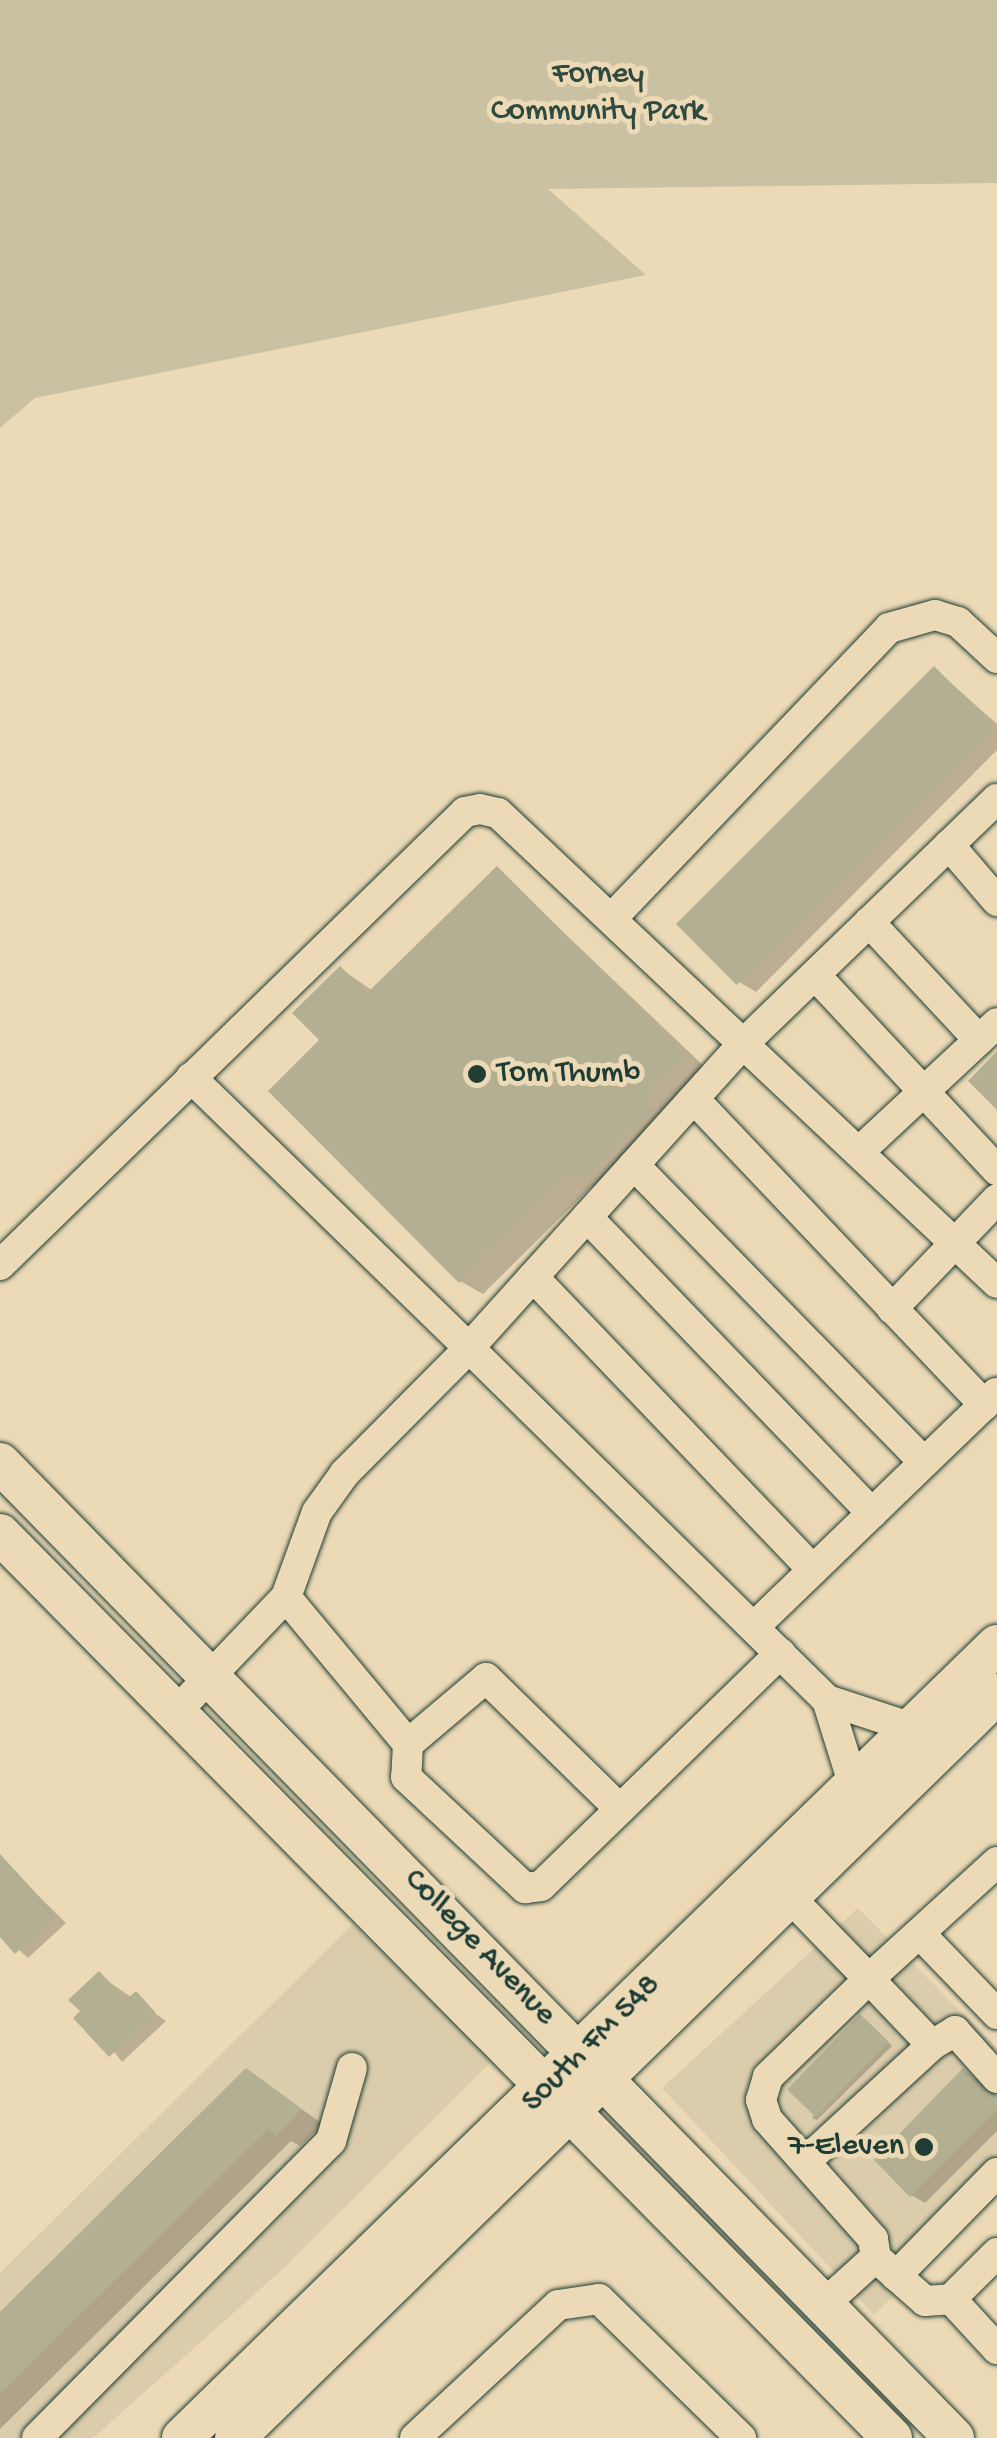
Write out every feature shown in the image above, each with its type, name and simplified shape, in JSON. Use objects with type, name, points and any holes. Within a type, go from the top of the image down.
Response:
[{"type":"main road","name":"College Avenue","points":[[0,1463],[954,2438]]},
{"type":"main road","name":"College Avenue","points":[[0,1534],[562,2099],[892,2438]]},
{"type":"main road","name":"South FM 548","points":[[778,1885],[854,1786],[997,1645]]},
{"type":"main road","name":"South FM 548","points":[[235,2438],[592,2068],[778,1885],[997,1694]]},
{"type":"main road","name":"South FM 548","points":[[182,2438],[562,2099]]},
{"type":"lane","points":[[612,918],[890,628],[935,615],[997,658]]},
{"type":"lane","points":[[176,1712],[286,1597],[317,1512],[345,1473],[469,1348],[745,1042],[997,799]]},
{"type":"lane","points":[[0,1265],[465,812],[498,813],[862,1150],[955,1247],[997,1284]]},
{"type":"lane","points":[[949,845],[997,901]]},
{"type":"lane","points":[[862,1150],[988,1031],[870,922]]},
{"type":"lane","points":[[815,975],[921,1094],[997,1170]]},
{"type":"lane","points":[[191,1078],[827,1700],[912,1728]]},
{"type":"lane","points":[[694,1099],[892,1309],[990,1399],[754,1628]]},
{"type":"lane","points":[[634,1165],[924,1462]]},
{"type":"lane","points":[[892,1309],[997,1200]]},
{"type":"lane","points":[[587,1217],[872,1513]]},
{"type":"lane","points":[[533,1277],[813,1570]]},
{"type":"lane","points":[[286,1597],[408,1744],[406,1778],[514,1885],[541,1886],[780,1653]]},
{"type":"lane","points":[[408,1744],[486,1678],[620,1809]]},
{"type":"lane","points":[[827,1700],[854,1786]]},
{"type":"lane","points":[[997,1862],[924,1936],[869,1979],[768,2076],[767,2119],[868,2228],[886,2266],[925,2301],[951,2299],[997,2253]]},
{"type":"lane","points":[[778,1885],[932,2045]]},
{"type":"lane","points":[[924,1936],[997,2014]]},
{"type":"lane","points":[[806,2161],[932,2045],[954,2031],[997,2078]]},
{"type":"lane","points":[[37,2438],[331,2140],[352,2068]]},
{"type":"lane","points":[[822,2306],[886,2266],[997,2173]]},
{"type":"lane","points":[[415,2438],[558,2304],[599,2299],[741,2438]]},
{"type":"lane","points":[[951,2299],[997,2349]]},
{"type":"shaded area","points":[[858,1908],[997,2048],[997,2196],[874,2315],[662,2088]]},
{"type":"shaded area","points":[[353,1924],[492,2061],[283,2269],[93,2438],[0,2438],[0,2273]]},
{"type":"green space","name":"Forney Community Park","points":[[0,0],[997,0],[997,183],[548,189],[646,275],[35,398],[0,428]]},
{"type":"building","points":[[934,666],[995,727],[737,985],[676,924]]},
{"type":"building","name":"Tom Thumb","points":[[497,866],[687,1056],[643,1099],[654,1110],[580,1182],[571,1172],[459,1283],[268,1091],[319,1040],[292,1013],[340,966],[367,993]]},
{"type":"building","points":[[997,1051],[997,1110],[968,1081]]},
{"type":"building","points":[[0,1854],[57,1916],[15,1954],[0,1937]]},
{"type":"building","points":[[99,1971],[126,2000],[136,1991],[156,2013],[109,2057],[73,2018],[80,2011],[68,2000]]},
{"type":"building","name":"7-Eleven","points":[[860,2014],[889,2042],[816,2117],[787,2090]]},
{"type":"building","points":[[246,2068],[302,2109],[276,2136],[269,2128],[0,2394],[0,2312]]},
{"type":"building","name":"7-Eleven","points":[[963,2068],[997,2096],[997,2110],[910,2197],[874,2160]]},
{"type":"place","name":"Tom Thumb","points":[[477,1074]]},
{"type":"place","name":"7-Eleven","points":[[924,2147]]}]
